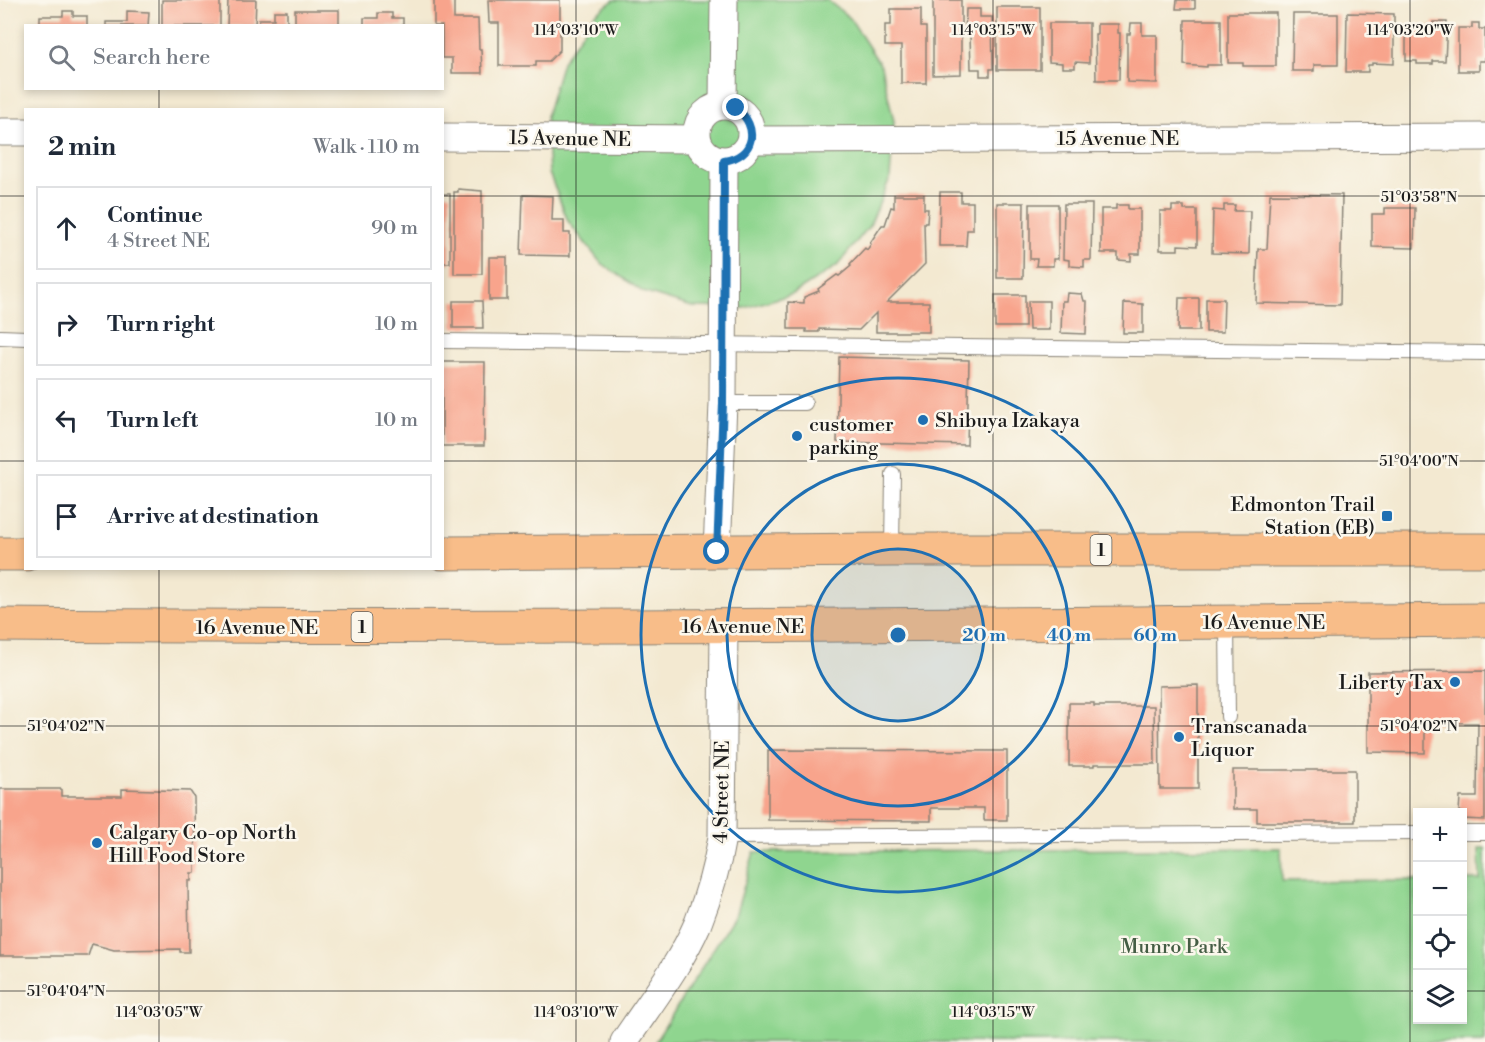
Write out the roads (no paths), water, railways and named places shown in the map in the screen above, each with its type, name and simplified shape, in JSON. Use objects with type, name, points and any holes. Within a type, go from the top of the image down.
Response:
[{"type":"highway","name":"1","points":[[444,553],[1485,550]]},
{"type":"highway","points":[[0,554],[24,554]]},
{"type":"highway","name":"16 Avenue NE","points":[[0,626],[724,626],[1485,620]]},
{"type":"street","points":[[723,105],[724,0]]},
{"type":"street","points":[[723,105],[736,108],[746,116],[751,127],[751,140],[741,155],[724,161],[706,155],[697,139],[697,127],[702,116],[712,108],[723,105]]},
{"type":"street","name":"15 Avenue NE","points":[[444,136],[697,139]]},
{"type":"street","name":"15 Avenue NE","points":[[751,140],[1485,137]]},
{"type":"street","points":[[717,552],[723,403],[724,161]]},
{"type":"street","name":"4 Street NE","points":[[624,1042],[682,955],[697,924],[715,873],[722,837],[724,626]]},
{"type":"lane","points":[[0,338],[24,338]]},
{"type":"lane","points":[[444,341],[1485,353]]},
{"type":"lane","points":[[723,403],[805,403]]},
{"type":"lane","points":[[892,550],[893,474]]},
{"type":"lane","points":[[1227,622],[1228,717]]},
{"type":"lane","points":[[722,837],[1413,833]]},
{"type":"lane","points":[[1467,833],[1485,833]]},
{"type":"place","name":"Shibuya Izakaya","points":[[923,420]]},
{"type":"place","name":"customer parking","points":[[797,436]]},
{"type":"place","name":"Edmonton Trail Station (EB)","points":[[1387,516]]},
{"type":"place","name":"Liberty Tax","points":[[1455,682]]},
{"type":"place","name":"Transcanada Liquor","points":[[1179,737]]},
{"type":"place","name":"Calgary Co-op North Hill Food Store","points":[[97,843]]},
{"type":"park label","name":"Munro Park","points":[[1174,946]]}]
